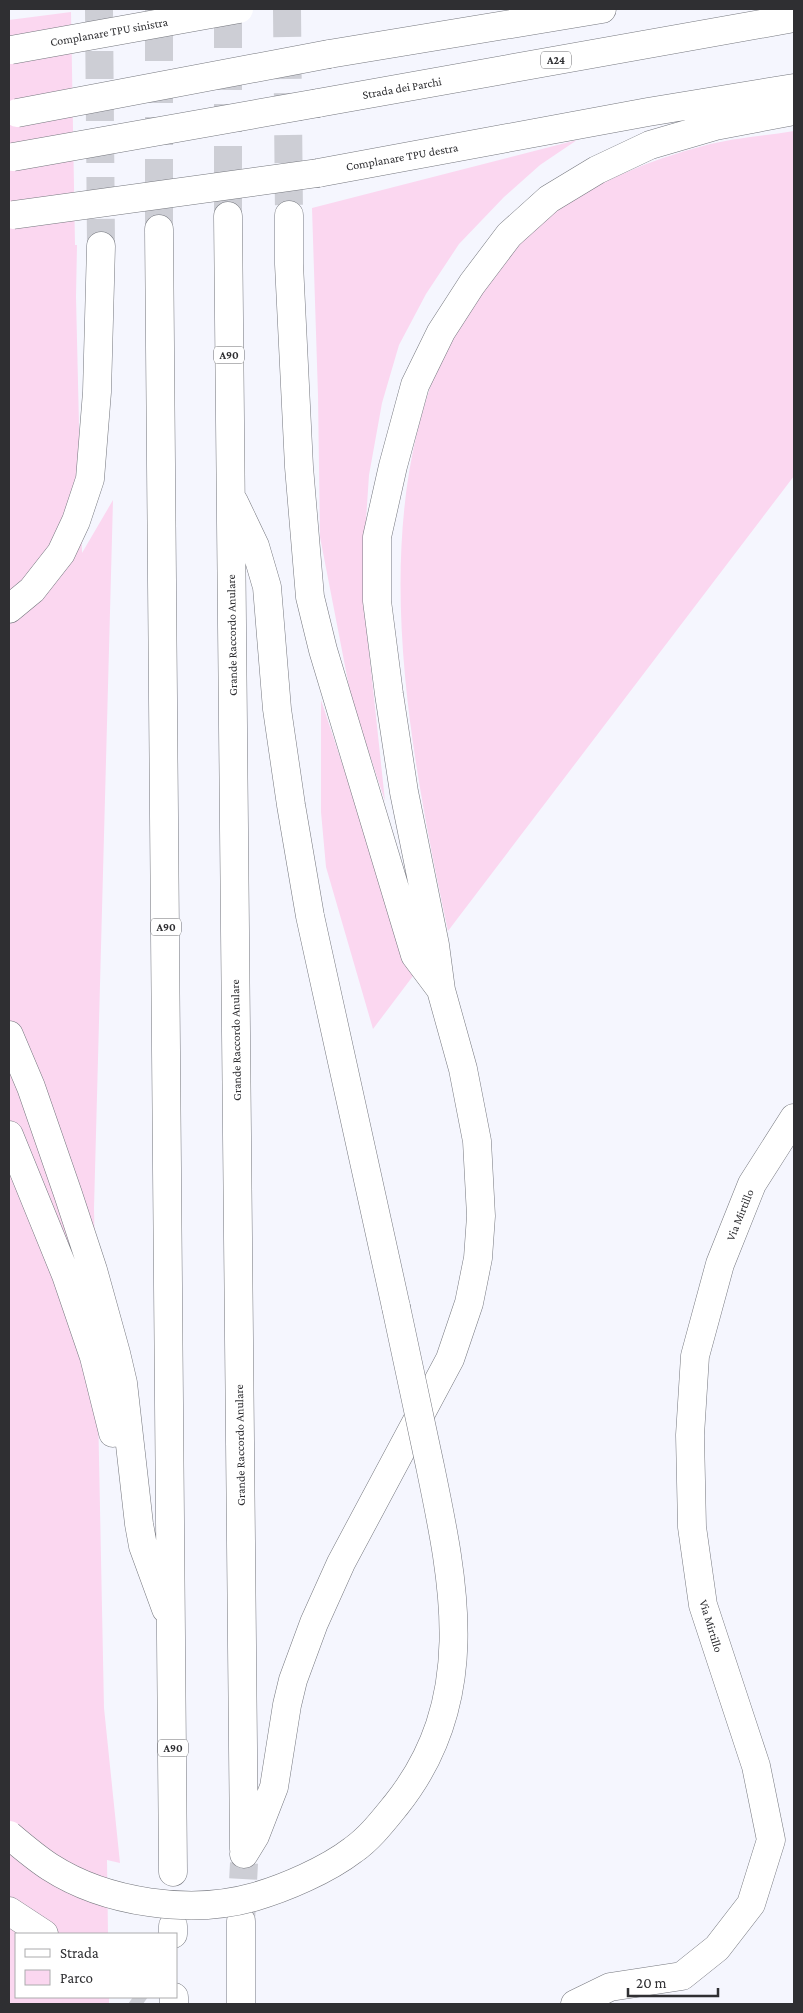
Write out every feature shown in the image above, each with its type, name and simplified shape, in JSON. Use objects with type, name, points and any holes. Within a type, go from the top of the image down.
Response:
[{"type":"main road","name":"Complanare TPU sinistra","points":[[10,50],[239,9]]},
{"type":"main road","points":[[13,114],[329,54],[602,9]]},
{"type":"main road","name":"Strada dei Parchi","points":[[11,157],[794,18]]},
{"type":"main road","name":"Complanare TPU destra","points":[[11,216],[318,173],[648,112],[794,88]]},
{"type":"main road","points":[[441,990],[435,945],[404,792],[377,601],[377,537],[393,466],[415,385],[441,332],[472,284],[509,236],[550,199],[598,170],[650,146],[715,126],[794,111]]},
{"type":"main road","points":[[289,215],[299,467],[310,597],[322,650],[416,955],[441,990]]},
{"type":"main road","name":"Grande Raccordo Anulare","points":[[228,216],[244,1859],[274,1787],[289,1696],[314,1623],[341,1563],[450,1359],[469,1302],[478,1258],[481,1216],[477,1141],[463,1069],[441,990]]},
{"type":"main road","name":"A90","points":[[159,229],[174,1872]]},
{"type":"main road","points":[[9,609],[32,590],[61,553],[76,521],[90,480],[97,392],[100,246]]},
{"type":"main road","points":[[9,1835],[52,1868],[114,1896],[165,1904],[237,1902],[278,1890],[353,1851],[381,1824],[411,1786],[432,1748],[446,1709],[452,1669],[455,1612],[446,1541],[310,916],[277,709],[267,588],[255,546],[230,494]]},
{"type":"main road","points":[[9,1035],[31,1087],[93,1270],[123,1383],[143,1546],[173,1625]]},
{"type":"main road","name":"Via Mirtillo","points":[[575,2004],[610,1987],[682,1976],[717,1948],[751,1904],[771,1840],[756,1766],[703,1605],[692,1527],[690,1435],[695,1356],[720,1264],[752,1184],[794,1118]]},
{"type":"main road","points":[[9,1136],[66,1275],[94,1356],[121,1461],[137,1502]]},
{"type":"main road","points":[[9,1911],[42,1933]]},
{"type":"main road","points":[[241,1921],[241,2004]]},
{"type":"green space","points":[[71,12],[82,553],[113,500],[94,1208],[104,1708],[120,1863],[107,1860],[108,1933],[15,1933],[15,1998],[109,1998],[109,2004],[9,2004],[9,20]]},
{"type":"green space","points":[[794,131],[794,476],[448,931],[421,791],[410,719],[403,646],[401,573],[405,501],[417,431],[439,363],[462,320],[505,262],[527,235],[553,212],[607,181],[664,158],[714,143]]},
{"type":"green space","points":[[577,140],[540,165],[504,197],[459,244],[426,294],[399,345],[382,403],[369,475],[364,550],[366,623],[385,801],[352,702],[320,537],[312,208]]},
{"type":"green space","points":[[321,700],[413,976],[373,1029],[326,867],[321,812]]},
{"type":"tunnel","points":[[99,9],[101,246]]},
{"type":"tunnel","points":[[159,9],[159,229]]},
{"type":"tunnel","points":[[228,9],[228,216]]},
{"type":"tunnel","points":[[287,9],[289,215]]},
{"type":"tunnel","points":[[241,1921],[244,1863]]},
{"type":"tunnel","points":[[134,1998],[143,2004]]}]
